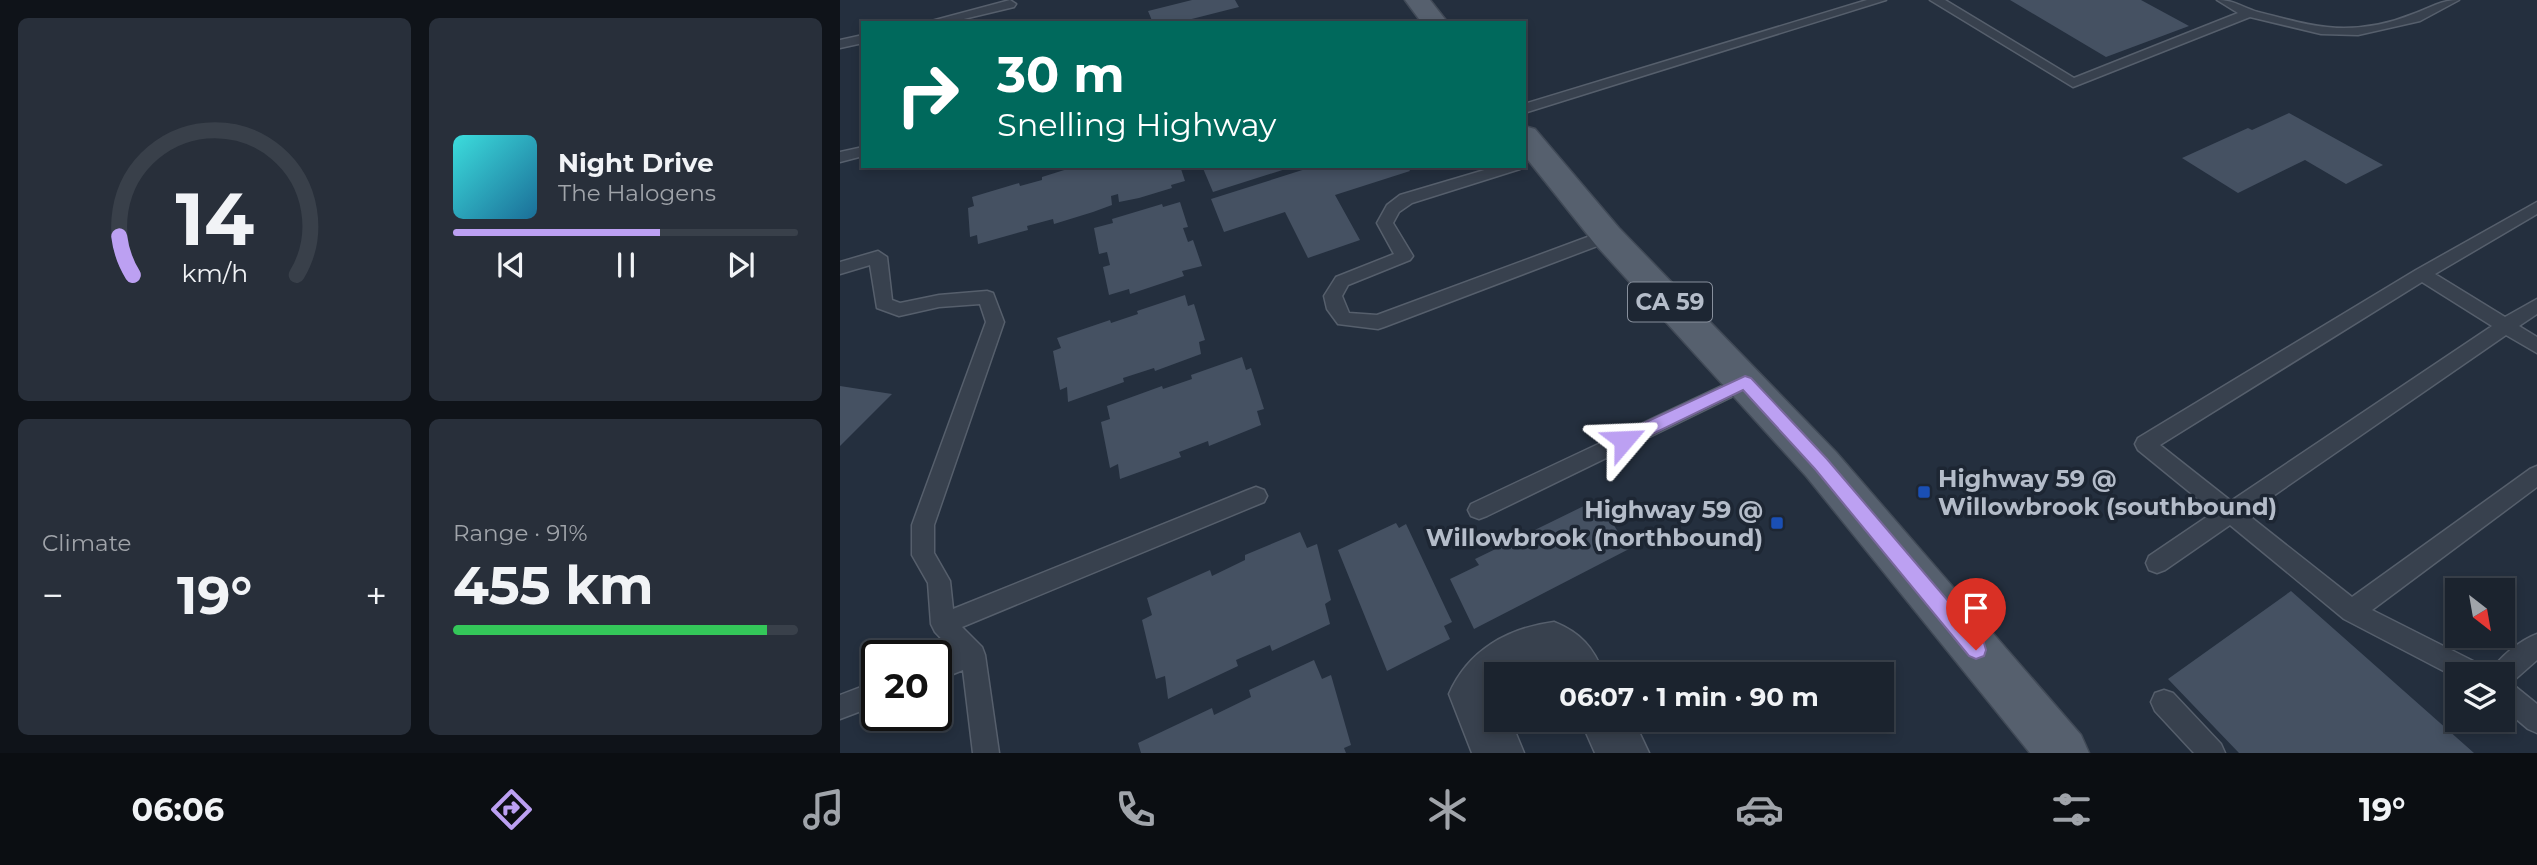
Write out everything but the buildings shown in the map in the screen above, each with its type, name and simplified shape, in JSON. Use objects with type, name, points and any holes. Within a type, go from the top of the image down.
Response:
[{"type":"main road","points":[[1417,0],[1433,21]]},
{"type":"main road","name":"CA 59","points":[[1527,156],[1608,236],[1821,464],[2063,753]]},
{"type":"street","points":[[1504,662],[1530,648],[1554,645],[1574,662]]},
{"type":"street","points":[[1484,682],[1475,694],[1484,717]]},
{"type":"street","points":[[1490,732],[1498,753]]},
{"type":"street","points":[[1612,732],[1623,753]]},
{"type":"lane","points":[[1526,109],[1880,0]]},
{"type":"lane","points":[[1936,0],[2073,83],[2249,13]]},
{"type":"lane","points":[[2223,0],[2249,13],[2295,25],[2345,32],[2431,13],[2453,0]]},
{"type":"lane","points":[[939,21],[1010,6]]},
{"type":"lane","points":[[840,44],[861,39]]},
{"type":"lane","points":[[840,157],[861,152]]},
{"type":"lane","points":[[1499,168],[1476,178],[1406,199],[1392,209],[1385,223],[1404,256],[1342,281],[1333,296],[1336,309],[1344,319],[1378,322],[1608,236]]},
{"type":"lane","points":[[2451,662],[2352,611],[2146,444],[2421,274],[2537,207]]},
{"type":"lane","points":[[840,268],[878,257],[883,304],[899,310],[939,301],[987,297],[995,322],[923,525],[923,555],[939,581],[943,624],[973,655],[986,753]]},
{"type":"lane","points":[[2421,274],[2537,346]]},
{"type":"lane","points":[[2157,562],[2537,305]]},
{"type":"lane","points":[[1479,510],[1745,382]]},
{"type":"lane","points":[[2352,611],[2537,475]]},
{"type":"lane","points":[[943,624],[1256,496]]},
{"type":"lane","points":[[2515,664],[2537,645]]},
{"type":"lane","points":[[952,664],[973,655]]},
{"type":"lane","points":[[840,707],[861,699]]},
{"type":"lane","points":[[2164,702],[2212,753]]},
{"type":"lane","points":[[2515,702],[2537,720]]},
{"type":"place","name":"Highway 59 @ Willowbrook (southbound)","points":[[1924,492]]},
{"type":"place","name":"Highway 59 @ Willowbrook (northbound)","points":[[1777,523]]},
{"type":"route","points":[[1624,440],[1745,382],[1821,464],[1976,650]]}]
